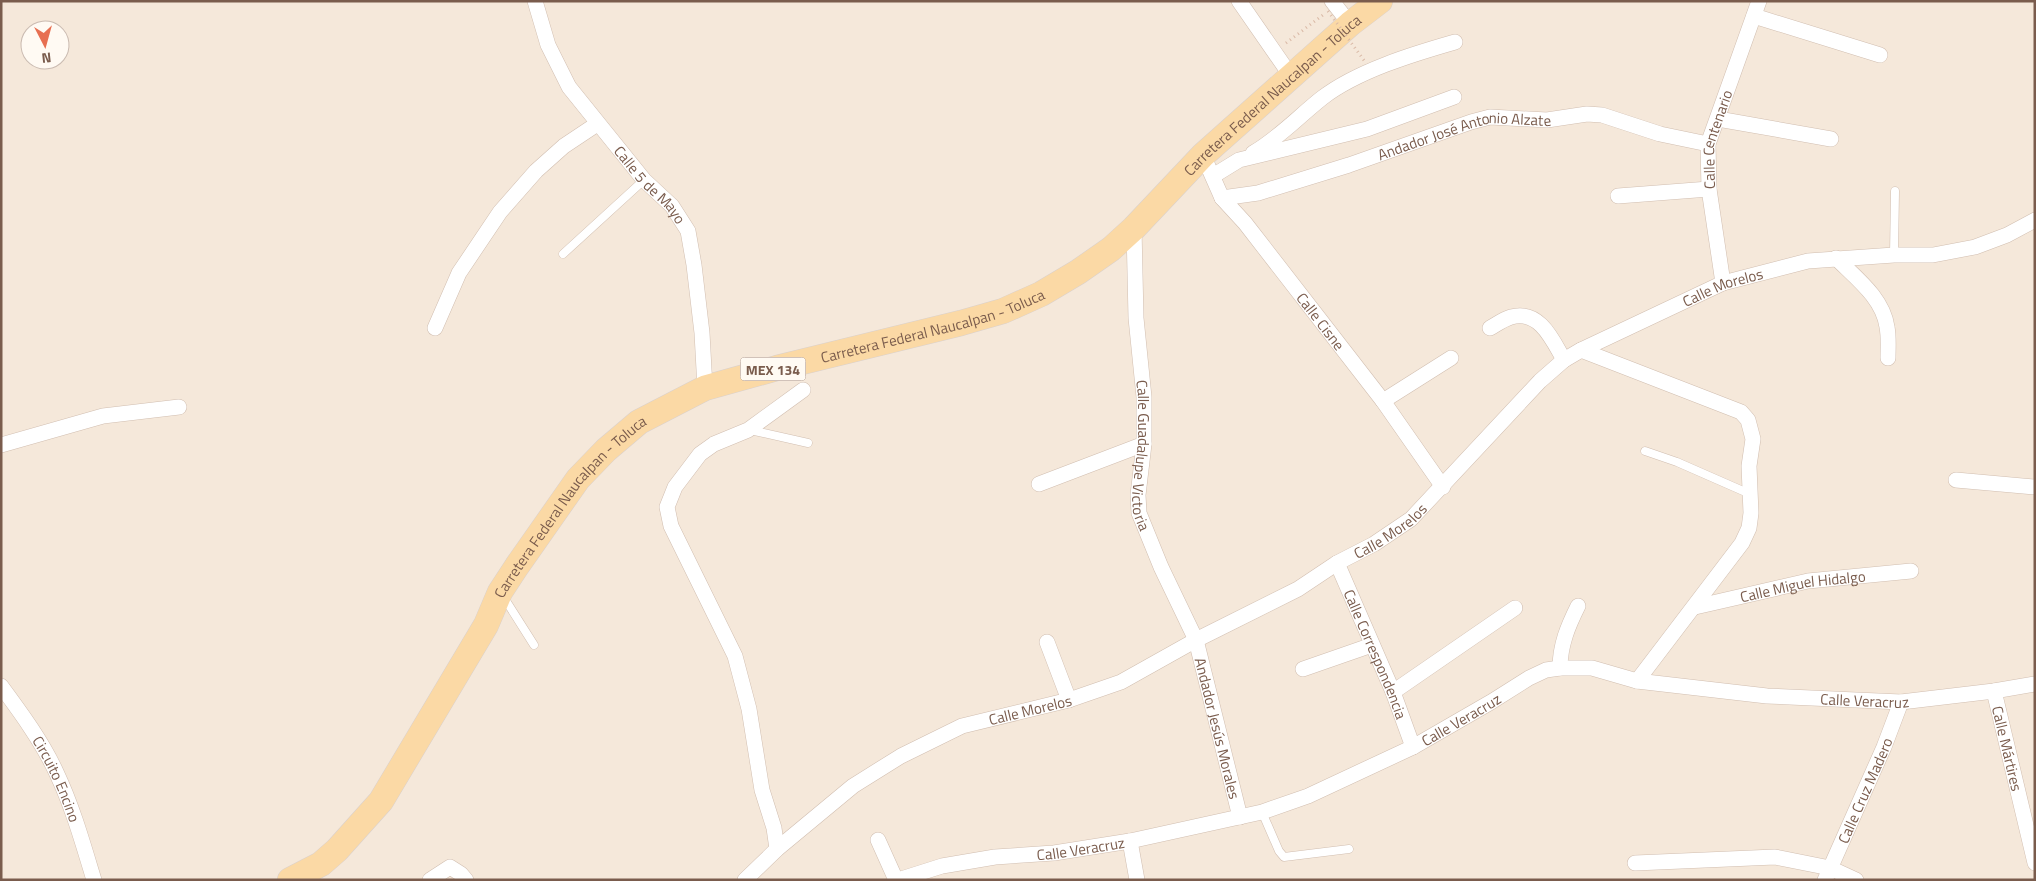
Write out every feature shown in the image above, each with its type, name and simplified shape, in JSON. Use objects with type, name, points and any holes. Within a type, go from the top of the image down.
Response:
[{"type":"main road","name":"Carretera Federal Naucalpan - Toluca","points":[[298,878],[321,864],[337,850],[382,801],[486,625],[500,592],[561,502],[578,479],[606,450],[639,422],[705,388],[777,368],[961,323],[1003,311],[1041,294],[1078,272],[1111,249],[1208,166],[1291,76],[1350,24],[1380,1]]},
{"type":"street","name":"Calle 5 de Mayo","points":[[535,1],[548,45],[569,87],[597,124],[617,144],[644,180],[672,206],[688,231],[702,333],[705,388]]},
{"type":"street","points":[[1239,1],[1291,76]]},
{"type":"street","name":"Calle Centenario","points":[[1723,283],[1709,189],[1708,144],[1759,1]]},
{"type":"street","points":[[1330,6],[1350,24]]},
{"type":"street","points":[[1754,16],[1880,55]]},
{"type":"street","points":[[1240,160],[1277,137],[1323,98],[1351,81],[1414,54],[1455,42]]},
{"type":"street","points":[[1208,166],[1368,129],[1454,97]]},
{"type":"street","name":"Andador José Antonio Alzate","points":[[1222,198],[1258,193],[1490,117],[1547,120],[1587,114],[1602,115],[1660,134],[1708,144]]},
{"type":"street","points":[[1718,119],[1830,139]]},
{"type":"street","points":[[435,328],[459,273],[500,212],[536,171],[564,146],[597,124]]},
{"type":"street","name":"Calle Cisne","points":[[1208,166],[1222,198],[1245,223],[1384,401],[1442,487]]},
{"type":"street","points":[[1618,196],[1709,189]]},
{"type":"street","name":"Calle Morelos","points":[[745,880],[777,849],[853,786],[902,756],[962,726],[1069,700],[1121,682],[1196,640],[1298,589],[1337,563],[1374,544],[1411,519],[1540,381],[1564,360],[1581,350],[1723,283],[1808,261],[1894,255],[1934,255],[1975,247],[2007,236],[2035,220]]},
{"type":"street","name":"Calle Guadalupe Victoria","points":[[1134,228],[1136,318],[1144,396],[1144,444],[1138,495],[1139,513],[1161,567],[1196,640]]},
{"type":"street","points":[[1836,258],[1873,295],[1882,308],[1888,327],[1888,358]]},
{"type":"street","points":[[1490,328],[1510,317],[1522,316],[1546,328],[1564,360]]},
{"type":"street","points":[[1581,350],[1741,412],[1748,420],[1753,439],[1750,466],[1751,513],[1749,528],[1742,543],[1637,681]]},
{"type":"street","points":[[1384,401],[1451,358]]},
{"type":"street","points":[[777,849],[774,828],[762,790],[749,709],[735,656],[671,526],[667,507],[675,487],[700,454],[714,444],[748,430],[803,390]]},
{"type":"street","points":[[1,445],[103,416],[178,407]]},
{"type":"street","points":[[1039,484],[1144,444]]},
{"type":"street","points":[[1956,480],[2035,487]]},
{"type":"street","name":"Calle Correspondencia","points":[[1337,563],[1393,692],[1413,747]]},
{"type":"street","name":"Calle Miguel Hidalgo","points":[[1695,607],[1808,581],[1911,571]]},
{"type":"street","points":[[1560,668],[1560,656],[1564,638],[1578,606]]},
{"type":"street","points":[[1393,692],[1515,608]]},
{"type":"street","name":"Andador Jesús Morales","points":[[1196,640],[1240,817]]},
{"type":"street","points":[[1047,642],[1069,700]]},
{"type":"street","points":[[1303,668],[1372,645]]},
{"type":"street","name":"Calle Veracruz","points":[[897,880],[942,866],[995,857],[1054,853],[1130,841],[1262,812],[1308,796],[1413,747],[1492,702],[1528,678],[1546,670],[1592,668],[1637,681],[1767,696],[1901,702],[2035,684]]},
{"type":"street","name":"Circuito Encino","points":[[1,686],[22,715],[56,772],[74,813],[94,880]]},
{"type":"street","name":"Calle Mártires","points":[[1994,691],[2035,863]]},
{"type":"street","name":"Calle Cruz Madero","points":[[1827,874],[1884,747],[1901,702]]},
{"type":"street","points":[[878,840],[897,880]]},
{"type":"street","points":[[1130,841],[1137,880]]},
{"type":"street","points":[[1635,863],[1775,856],[1827,874],[1856,880]]},
{"type":"street","points":[[430,880],[450,867],[466,880]]},
{"type":"lane","points":[[563,254],[644,180]]},
{"type":"lane","points":[[1894,255],[1895,191]]},
{"type":"lane","points":[[748,430],[808,443]]},
{"type":"lane","points":[[1645,450],[1750,494]]},
{"type":"lane","points":[[500,592],[534,645]]},
{"type":"lane","points":[[1262,812],[1279,851],[1284,856],[1349,849]]},
{"type":"path","points":[[1274,53],[1330,6],[1366,63]]},
{"type":"shaded area","points":[[1,1],[2035,1],[2035,880],[1,880]]}]
